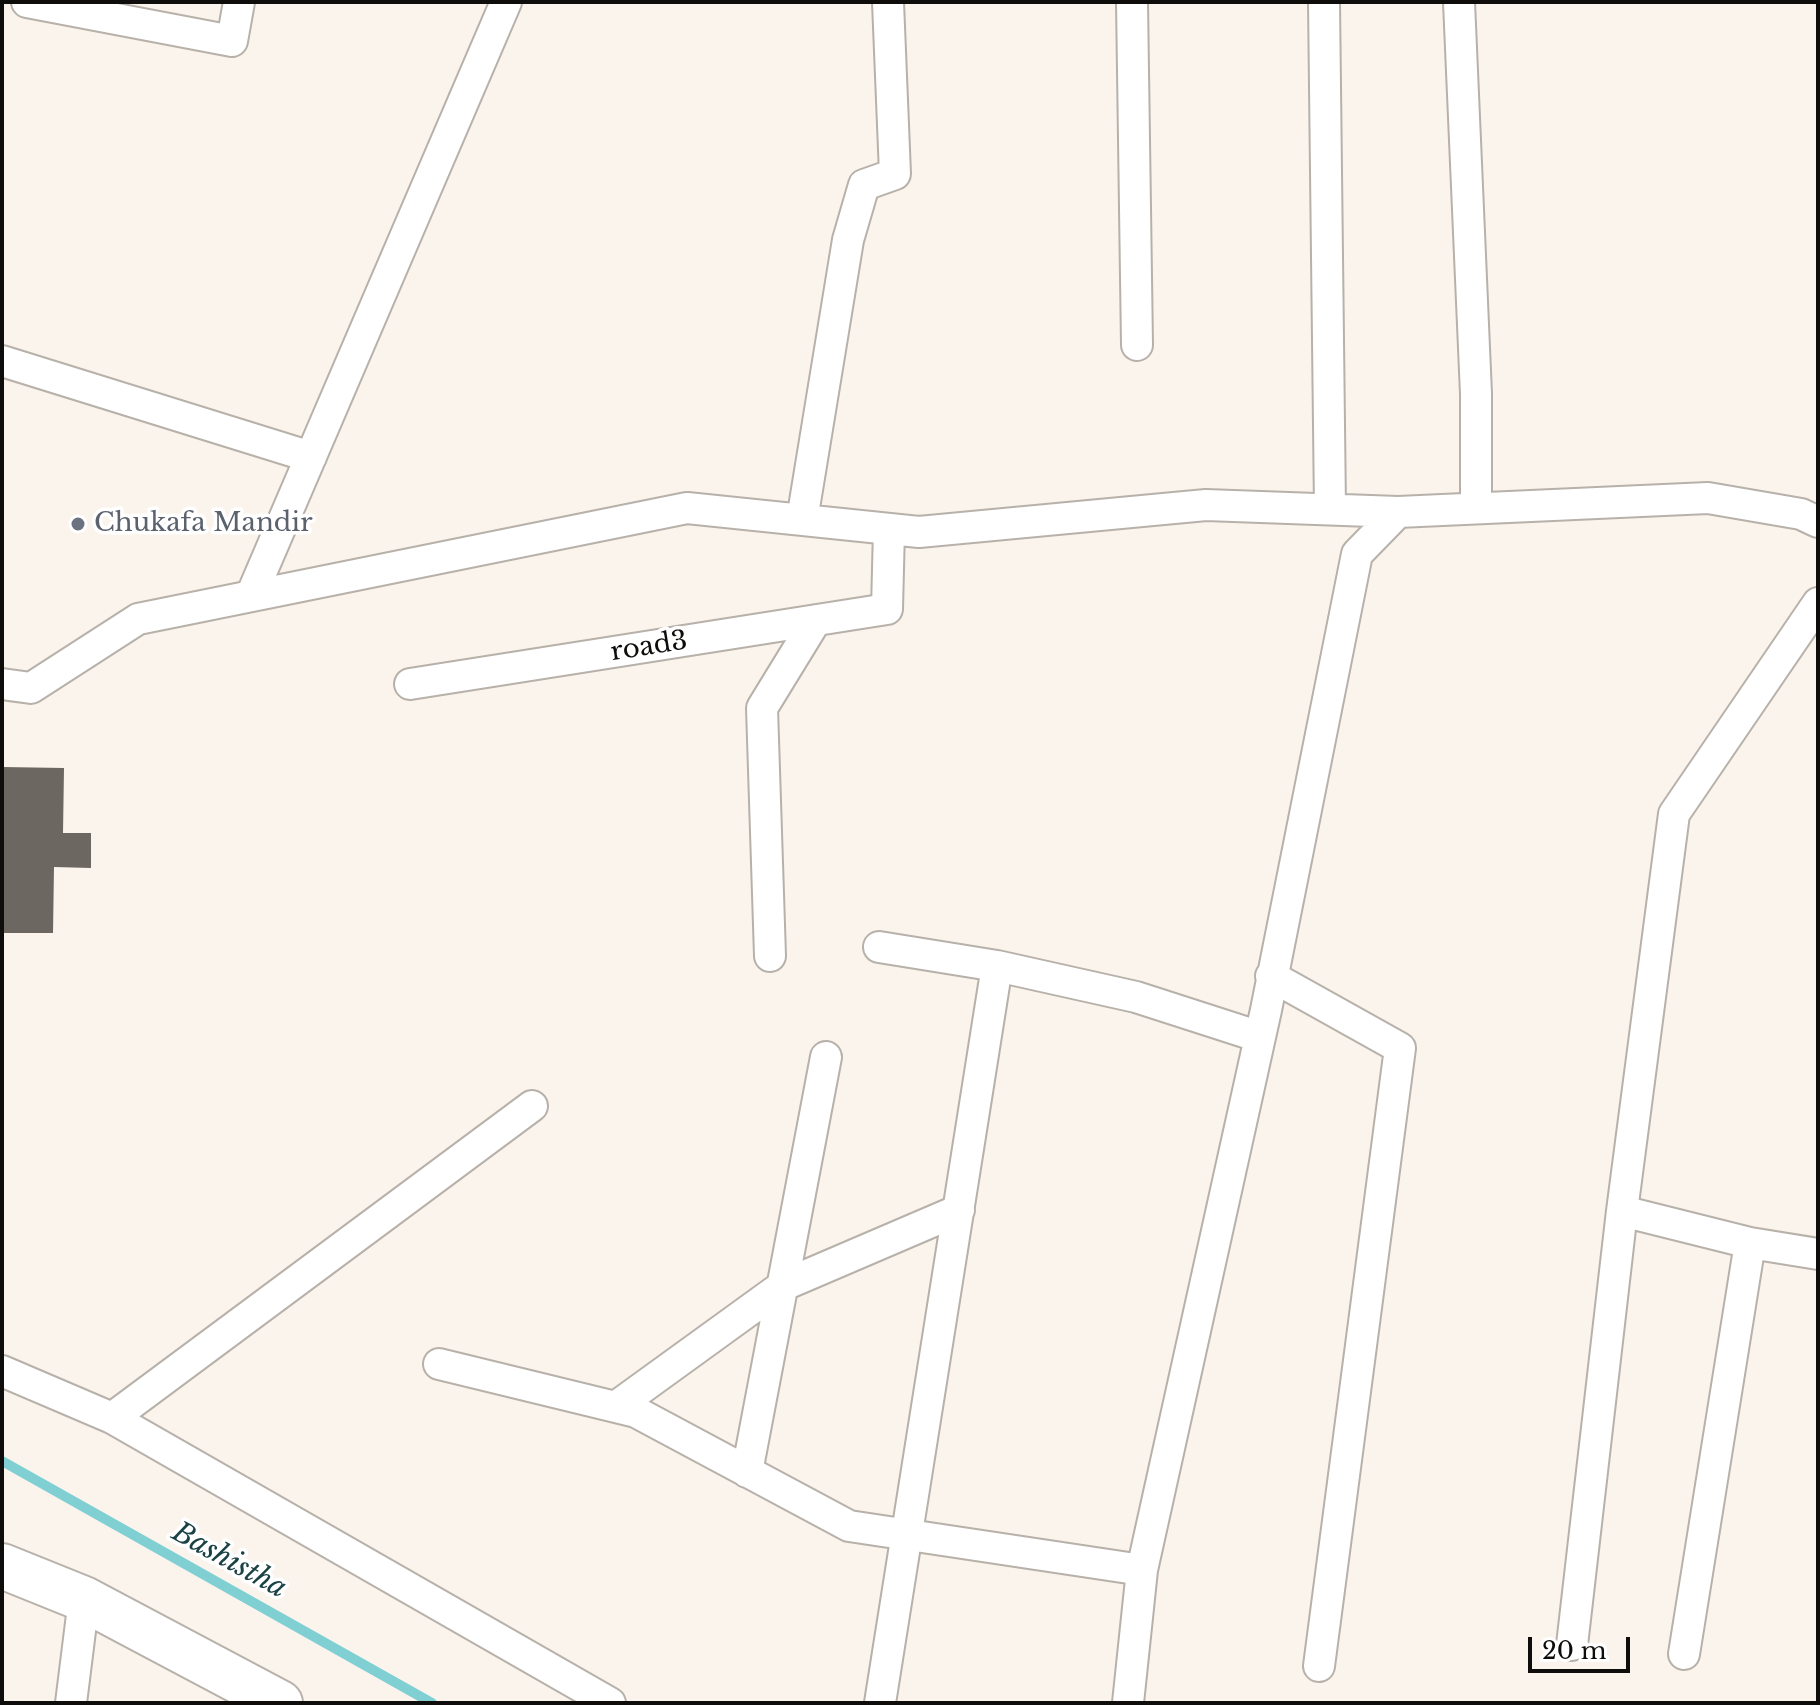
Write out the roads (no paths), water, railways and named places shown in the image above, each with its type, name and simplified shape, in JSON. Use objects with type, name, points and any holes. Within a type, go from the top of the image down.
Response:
[{"type":"street","points":[[27,2],[232,41],[239,2]]},
{"type":"street","points":[[251,596],[506,2]]},
{"type":"street","points":[[802,520],[848,240],[864,185],[895,174],[888,2]]},
{"type":"street","points":[[1132,2],[1137,345]]},
{"type":"street","points":[[1324,2],[1330,509]]},
{"type":"street","points":[[1459,2],[1476,394],[1476,508]]},
{"type":"street","points":[[2,361],[311,457]]},
{"type":"street","points":[[2,684],[31,688],[138,619],[687,508],[919,532],[1206,505],[1398,512],[1708,498],[1801,514],[1818,522]]},
{"type":"street","points":[[1128,1703],[1142,1570],[1188,1374],[1357,554],[1398,512]]},
{"type":"street","name":"road3","points":[[410,684],[887,609],[889,529]]},
{"type":"street","points":[[1572,1645],[1622,1211],[1674,814],[1818,603]]},
{"type":"street","points":[[770,956],[762,708],[816,620]]},
{"type":"street","points":[[879,947],[997,966],[1136,997],[1257,1036]]},
{"type":"street","points":[[880,1703],[997,966]]},
{"type":"street","points":[[1271,976],[1400,1048],[1319,1666]]},
{"type":"street","points":[[747,1472],[826,1057]]},
{"type":"street","points":[[112,1418],[532,1106]]},
{"type":"street","points":[[617,1406],[784,1285],[959,1210]]},
{"type":"street","points":[[1622,1211],[1750,1243],[1818,1254]]},
{"type":"street","points":[[1684,1654],[1750,1243]]},
{"type":"street","points":[[439,1364],[636,1412],[849,1526],[1142,1570]]},
{"type":"street","points":[[2,1371],[112,1418],[610,1703]]},
{"type":"street","points":[[2,1566],[84,1599],[280,1703]]},
{"type":"street","points":[[71,1703],[84,1599]]},
{"type":"waterway","name":"Bashistha","points":[[2,1461],[432,1703]]},
{"type":"place","name":"Chukafa Mandir","points":[[78,524]]}]
